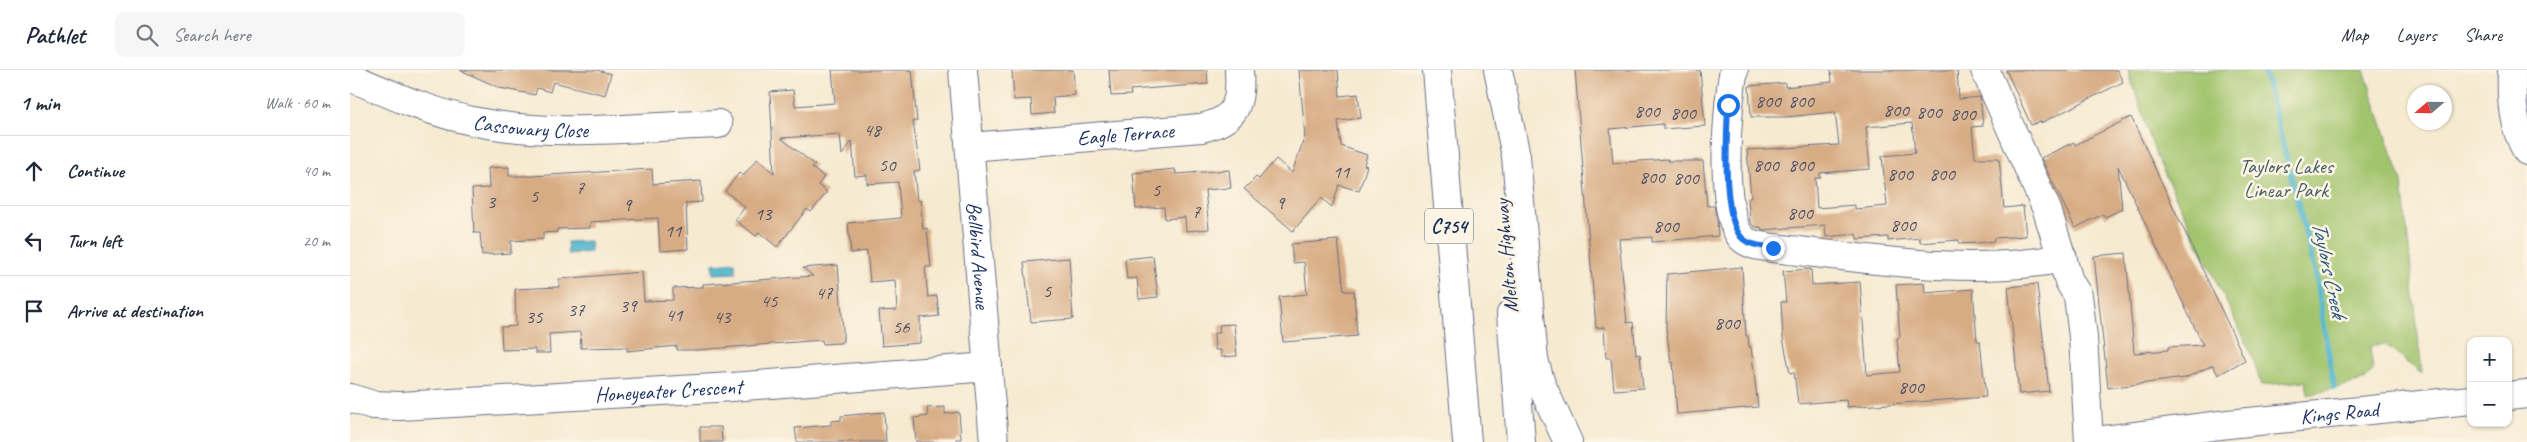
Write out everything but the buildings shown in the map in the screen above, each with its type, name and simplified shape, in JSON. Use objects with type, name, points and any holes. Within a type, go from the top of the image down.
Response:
[{"type":"main road","name":"Bellbird Avenue","points":[[964,70],[994,442]]},
{"type":"main road","name":"Eagle Terrace","points":[[970,146],[1201,128],[1215,125],[1225,119],[1238,103],[1240,90],[1239,70]]},
{"type":"main road","name":"C754","points":[[1437,70],[1465,441]]},
{"type":"main road","name":"Melton Highway","points":[[1491,70],[1521,442]]},
{"type":"main road","points":[[1498,70],[1516,156],[1534,360],[1541,384],[1568,442]]},
{"type":"main road","points":[[1734,70],[1727,135],[1728,189],[1732,219],[1744,239],[1754,244],[1773,248],[1911,264],[1956,265],[2037,262],[2066,269]]},
{"type":"main road","points":[[1985,70],[2047,210],[2066,269],[2078,296],[2081,311],[2089,442]]},
{"type":"main road","points":[[2512,70],[2514,122],[2527,151]]},
{"type":"main road","name":"Cassowary Close","points":[[350,78],[432,111],[471,121],[517,128],[562,130],[718,124]]},
{"type":"main road","points":[[2066,269],[2064,297],[2073,442]]},
{"type":"main road","name":"Honeyeater Crescent","points":[[350,398],[373,405],[400,406],[732,387],[988,367]]},
{"type":"main road","points":[[2512,396],[2527,394]]},
{"type":"main road","name":"Kings Road","points":[[2089,442],[2228,424],[2467,400]]},
{"type":"green space","name":"Taylors Lakes Linear Park","points":[[2128,70],[2364,70],[2402,182],[2422,374],[2385,344],[2370,347],[2373,370],[2365,380],[2359,380],[2359,382],[2308,395],[2306,381],[2261,385],[2252,355],[2156,156]]},
{"type":"water","points":[[590,241],[591,252],[568,254],[567,242]]},
{"type":"water","points":[[735,262],[736,273],[713,274],[713,264]]},
{"type":"waterway","name":"Taylors Creek","points":[[2264,70],[2316,274],[2334,388]]},
{"type":"route","points":[[1728,105],[1728,189],[1732,219],[1737,231],[1744,239],[1754,244],[1773,248]]}]
